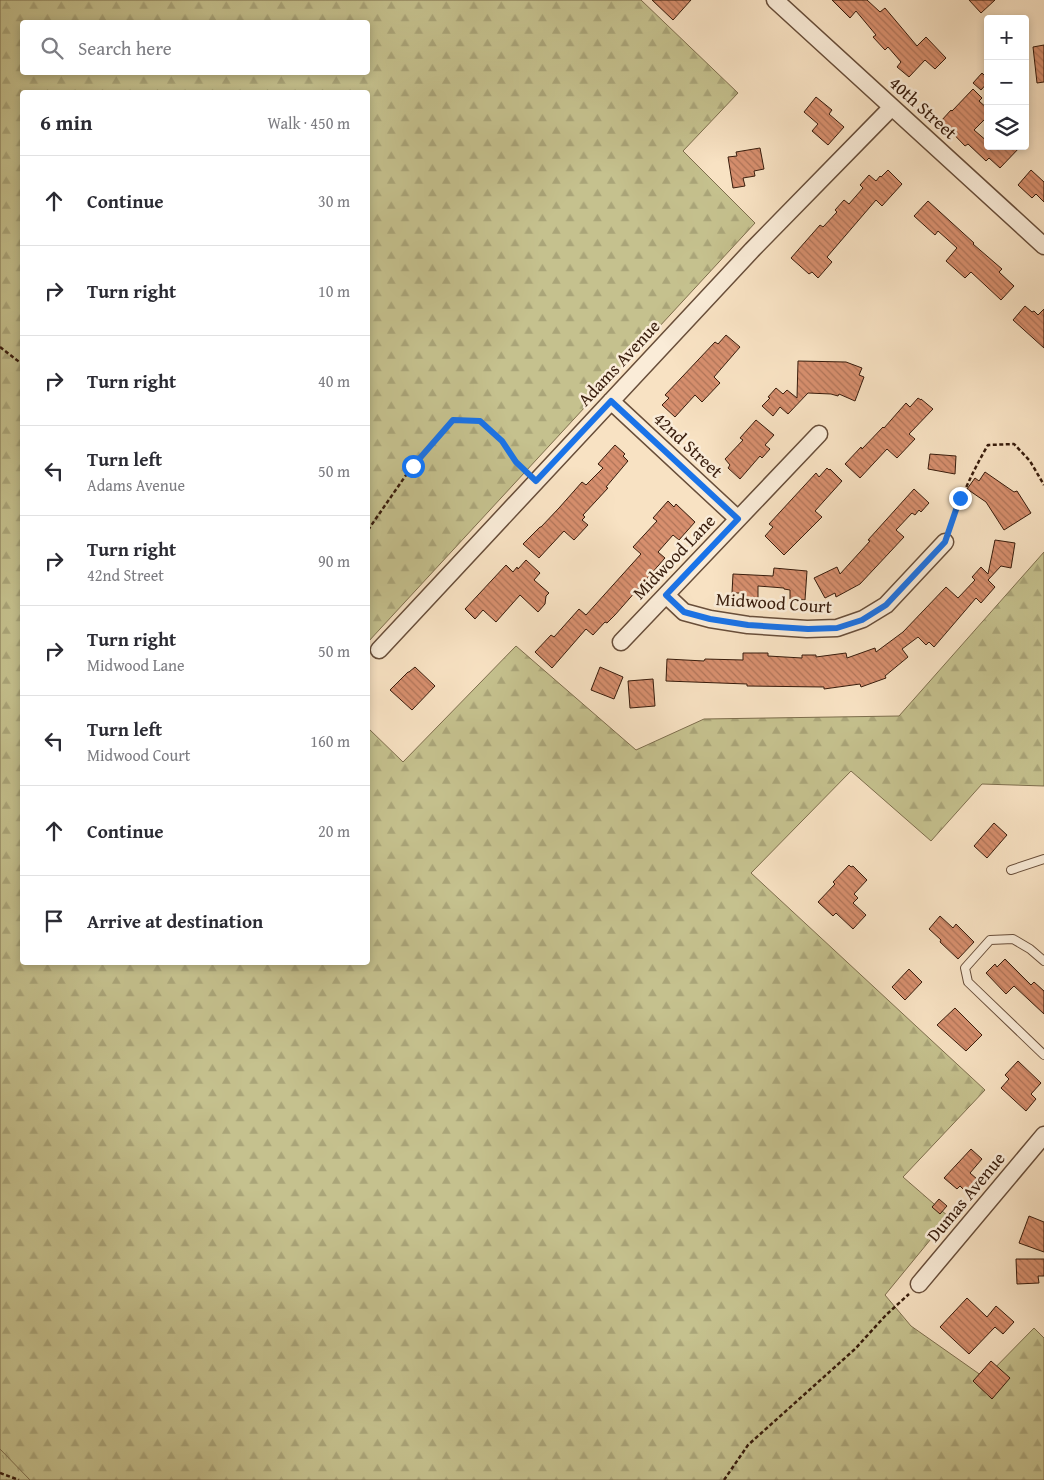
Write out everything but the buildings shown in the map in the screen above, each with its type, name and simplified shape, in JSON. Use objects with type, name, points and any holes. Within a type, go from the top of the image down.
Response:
[{"type":"street","name":"40th Street","points":[[775,0],[1044,246]]},
{"type":"street","name":"Adams Avenue","points":[[379,650],[752,250],[892,107]]},
{"type":"street","name":"42nd Street","points":[[611,401],[738,519]]},
{"type":"street","name":"Midwood Lane","points":[[621,642],[819,434]]},
{"type":"street","name":"Midwood Court","points":[[666,595],[684,612],[710,619],[748,625],[808,629],[837,628],[862,620],[886,605],[945,542]]},
{"type":"street","name":"Dumas Avenue","points":[[919,1284],[1044,1134]]},
{"type":"lane","points":[[1011,870],[1044,859]]},
{"type":"lane","points":[[1044,962],[1030,949],[1013,939],[990,940],[965,968],[968,982],[1044,1055]]},
{"type":"path","points":[[0,347],[20,362]]},
{"type":"path","points":[[370,527],[413,466],[453,420],[480,421],[502,441],[516,462],[536,481]]},
{"type":"path","points":[[945,542],[960,498],[976,464],[988,445],[1014,444],[1030,462],[1044,485]]},
{"type":"path","points":[[724,1480],[748,1445],[855,1349],[886,1315],[919,1284]]},
{"type":"path","points":[[0,1473],[19,1480]]},
{"type":"green space","points":[[0,0],[641,0],[738,93],[683,151],[755,223],[370,640],[370,90],[20,90],[20,965],[370,965],[370,730],[403,762],[516,646],[636,750],[704,719],[899,716],[1044,552],[1044,786],[982,784],[931,841],[851,771],[751,873],[985,1090],[903,1177],[949,1217],[885,1295],[911,1326],[985,1378],[1034,1328],[1044,1338],[1044,1480],[0,1480]]},
{"type":"green space","points":[[0,1449],[30,1480],[0,1480]]},
{"type":"route","points":[[413,466],[453,420],[480,421],[502,441],[516,462],[536,481],[611,401],[738,519],[666,595],[684,612],[710,619],[748,625],[808,629],[837,628],[862,620],[886,605],[945,542],[960,498]]}]
